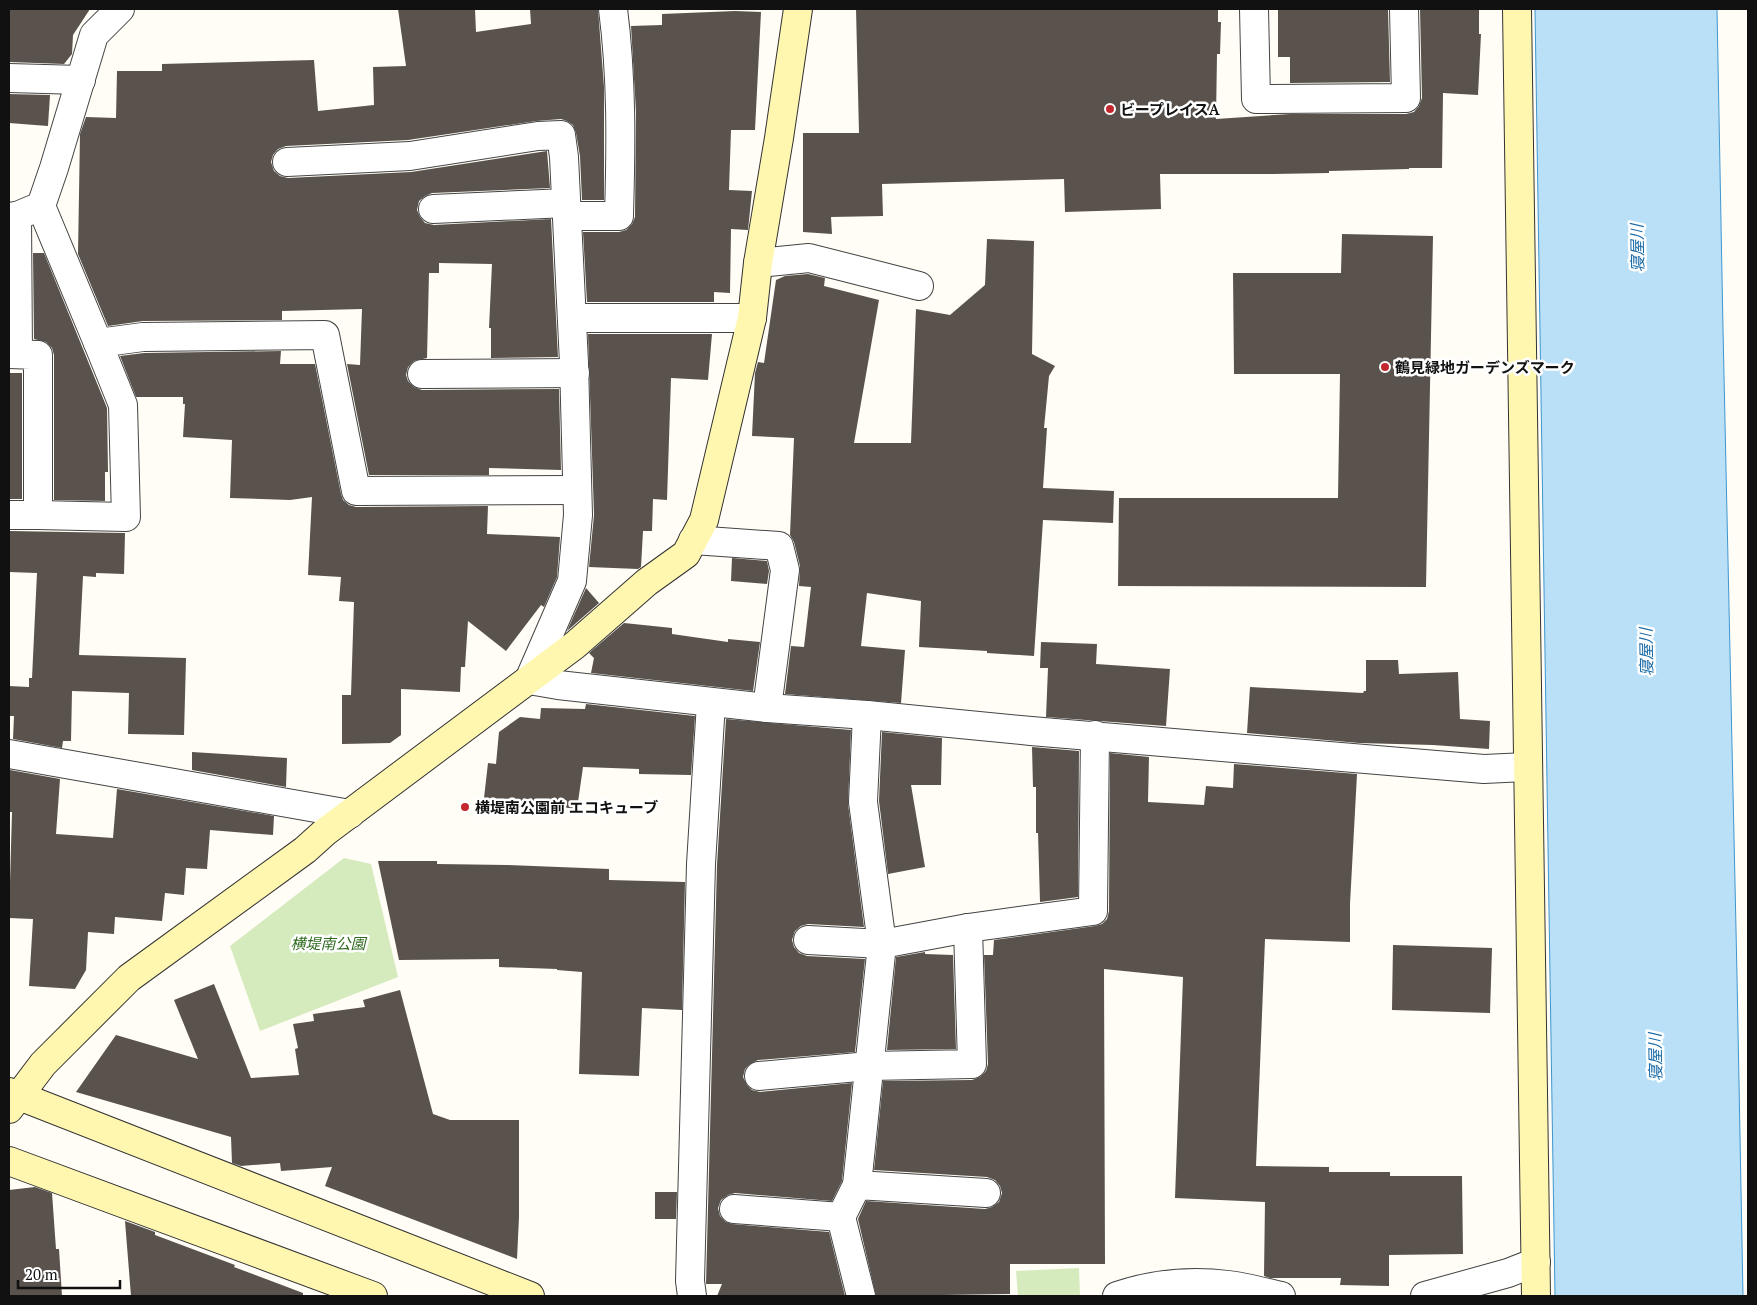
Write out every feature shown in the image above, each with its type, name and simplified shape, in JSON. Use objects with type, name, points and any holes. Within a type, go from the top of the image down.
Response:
[{"type":"street","points":[[38,515],[38,355],[13,354],[22,213],[54,168],[94,35],[120,9]]},
{"type":"street","points":[[433,209],[567,209],[619,216],[622,136],[619,53],[614,9]]},
{"type":"street","points":[[530,1296],[12,1099],[43,1064],[129,978],[305,850],[575,645],[647,582],[686,554],[704,520],[752,318],[758,262],[781,128],[798,9]]},
{"type":"street","points":[[1254,9],[1256,100],[1406,98],[1404,9]]},
{"type":"street","points":[[1517,9],[1536,1296]]},
{"type":"street","points":[[9,78],[81,80]]},
{"type":"street","points":[[287,162],[410,156],[538,136],[561,135],[564,157],[575,373],[578,514],[572,581],[528,680]]},
{"type":"street","points":[[9,515],[126,517],[123,405],[98,343],[22,213]]},
{"type":"street","points":[[758,262],[809,258],[920,286]]},
{"type":"street","points":[[572,318],[752,318]]},
{"type":"street","points":[[98,343],[143,337],[325,335],[356,491],[577,490]]},
{"type":"street","points":[[422,374],[575,373]]},
{"type":"street","points":[[693,540],[778,546],[784,570],[767,708]]},
{"type":"street","points":[[528,680],[767,708],[867,715],[1484,769],[1528,767]]},
{"type":"street","points":[[692,1296],[690,1282],[701,864],[712,702]]},
{"type":"street","points":[[861,1296],[841,1217],[857,1186],[882,944],[863,802],[867,715]]},
{"type":"street","points":[[808,940],[882,944],[968,928],[1093,911],[1096,735]]},
{"type":"street","points":[[9,754],[350,814]]},
{"type":"street","points":[[759,1076],[869,1066],[972,1064],[968,928]]},
{"type":"street","points":[[9,1161],[372,1296]]},
{"type":"street","points":[[857,1186],[986,1193]]},
{"type":"street","points":[[734,1208],[841,1217]]},
{"type":"street","points":[[1425,1296],[1508,1273],[1536,1262]]},
{"type":"street","points":[[1117,1296],[1138,1289],[1175,1282],[1228,1285],[1281,1296]]},
{"type":"green space","name":"横堤南公園","points":[[344,858],[371,864],[398,977],[260,1031],[230,946]]},
{"type":"green space","points":[[1079,1268],[1080,1296],[1018,1296],[1016,1271]]},
{"type":"water","name":"寝屋川","points":[[1535,9],[1717,9],[1743,1296],[1555,1296]]},
{"type":"building","points":[[9,9],[90,9],[73,35],[72,54],[64,64],[9,62]]},
{"type":"building","points":[[398,9],[475,9],[476,32],[531,24],[530,9],[598,9],[604,87],[604,200],[582,200],[580,156],[576,133],[573,125],[561,119],[408,140],[286,146],[278,149],[273,155],[271,162],[274,171],[280,176],[288,178],[411,172],[547,151],[550,188],[432,193],[419,201],[417,210],[425,223],[434,225],[551,219],[558,357],[491,358],[491,328],[489,328],[492,264],[439,263],[439,273],[429,273],[427,358],[414,361],[408,367],[406,375],[408,381],[414,387],[422,390],[559,389],[561,470],[489,468],[489,475],[369,475],[347,364],[360,365],[362,309],[282,311],[282,320],[143,321],[108,326],[78,254],[80,134],[86,117],[116,118],[117,71],[162,71],[162,64],[314,60],[318,111],[374,105],[373,67],[406,66]]},
{"type":"building","points":[[856,9],[1218,9],[1218,22],[1221,22],[1220,54],[1217,54],[1216,119],[1290,114],[1406,114],[1414,112],[1422,98],[1420,9],[1479,9],[1479,34],[1481,34],[1478,95],[1443,93],[1442,168],[1329,171],[1329,173],[1160,174],[1161,209],[1065,212],[1064,179],[882,184],[883,216],[831,217],[832,234],[803,232],[803,133],[859,133]]},
{"type":"building","points":[[1278,9],[1388,9],[1390,82],[1290,83],[1290,57],[1278,57]]},
{"type":"building","points":[[735,11],[761,12],[755,130],[731,130],[729,190],[752,191],[748,230],[731,229],[730,293],[714,292],[714,302],[587,302],[583,232],[619,232],[626,230],[632,224],[635,217],[636,112],[631,26],[662,25],[662,14]]},
{"type":"building","points":[[9,94],[50,95],[48,126],[9,123]]},
{"type":"building","name":"鶴見緑地ガーデンズマーク","points":[[1342,234],[1433,236],[1426,587],[1118,586],[1119,498],[1338,498],[1340,374],[1234,374],[1233,273],[1341,273]]},
{"type":"building","points":[[987,239],[1034,241],[1032,354],[1055,366],[1049,376],[1044,428],[1047,428],[1043,488],[1114,491],[1113,523],[1043,520],[1034,656],[919,647],[921,601],[867,593],[861,646],[905,650],[901,703],[785,694],[791,646],[804,647],[811,587],[799,586],[800,566],[794,542],[790,535],[794,438],[752,436],[755,373],[758,362],[764,363],[776,280],[785,276],[808,274],[825,278],[824,286],[879,300],[854,443],[911,443],[916,309],[950,315],[985,285]]},
{"type":"building","points":[[33,253],[44,253],[107,408],[108,472],[105,472],[105,501],[54,500],[54,355],[52,348],[46,342],[34,339]]},
{"type":"building","points":[[588,334],[712,334],[708,380],[671,378],[667,500],[653,499],[652,531],[643,531],[641,567],[638,569],[589,567],[594,515]]},
{"type":"building","points":[[281,351],[280,364],[315,364],[341,494],[343,500],[349,505],[356,507],[488,506],[487,534],[560,537],[557,577],[544,607],[541,605],[506,651],[468,621],[465,667],[461,667],[460,692],[401,689],[401,735],[390,743],[342,744],[342,695],[351,695],[354,602],[339,601],[341,577],[308,575],[312,497],[290,500],[230,498],[232,440],[183,437],[185,404],[183,404],[183,397],[136,397],[120,356],[144,353]]},
{"type":"building","points":[[9,373],[22,373],[22,499],[9,499]]},
{"type":"building","points":[[9,531],[125,533],[124,574],[96,573],[96,577],[83,576],[79,655],[186,658],[184,735],[128,734],[129,693],[72,691],[71,741],[63,741],[62,748],[13,739],[14,716],[9,716],[9,686],[29,687],[29,678],[32,678],[37,573],[9,572]]},
{"type":"building","points":[[732,558],[767,561],[769,571],[767,584],[731,581]]},
{"type":"building","points":[[586,588],[599,603],[567,631]]},
{"type":"building","points":[[624,623],[672,628],[672,634],[728,642],[728,639],[760,642],[753,691],[591,673],[594,658],[589,653]]},
{"type":"building","points":[[1041,642],[1097,644],[1096,664],[1170,669],[1166,726],[1046,717],[1048,668],[1040,668]]},
{"type":"building","points":[[1366,660],[1398,660],[1399,674],[1458,672],[1460,719],[1490,721],[1489,749],[1359,743],[1247,733],[1250,687],[1363,693],[1366,691]]},
{"type":"building","points":[[586,704],[695,716],[691,775],[639,774],[639,769],[583,767],[577,809],[484,798],[488,763],[496,764],[499,732],[520,717],[540,719],[541,708],[585,709]]},
{"type":"building","points":[[726,719],[851,730],[848,804],[864,927],[808,924],[801,926],[795,931],[792,940],[794,947],[799,953],[807,956],[865,959],[855,1052],[758,1060],[745,1069],[743,1077],[752,1090],[760,1092],[852,1083],[842,1181],[832,1201],[735,1193],[721,1200],[718,1208],[720,1216],[726,1222],[732,1224],[829,1232],[845,1296],[717,1296],[722,1284],[706,1284],[717,865]]},
{"type":"building","points":[[882,732],[942,738],[941,785],[911,785],[925,867],[888,874],[879,801]]},
{"type":"building","points":[[1032,747],[1079,751],[1078,897],[1040,902],[1038,833],[1036,833],[1036,787],[1033,787]]},
{"type":"building","points":[[192,752],[287,758],[286,787],[192,770]]},
{"type":"building","points":[[1110,753],[1149,757],[1148,802],[1204,805],[1206,786],[1233,788],[1234,764],[1357,774],[1350,904],[1350,942],[1265,939],[1256,1166],[1329,1167],[1329,1172],[1390,1172],[1390,1176],[1462,1176],[1463,1254],[1389,1255],[1389,1286],[1340,1285],[1341,1278],[1270,1278],[1264,1276],[1265,1202],[1175,1198],[1183,977],[1104,969],[1105,1264],[1010,1264],[1010,1294],[876,1296],[858,1219],[866,1201],[985,1209],[999,1202],[1002,1193],[1000,1186],[995,1180],[987,1177],[874,1170],[883,1081],[972,1080],[980,1077],[986,1071],[988,1064],[984,955],[993,955],[994,940],[1095,926],[1102,924],[1107,919],[1109,911]]},
{"type":"building","points":[[10,770],[60,779],[56,834],[113,838],[117,789],[274,816],[273,835],[210,830],[207,869],[186,868],[184,895],[165,893],[162,921],[115,917],[114,934],[88,932],[86,970],[75,989],[29,986],[33,919],[9,918],[12,812],[9,812]]},
{"type":"building","points":[[378,861],[437,861],[437,864],[609,869],[609,880],[685,882],[682,1010],[642,1008],[639,1076],[579,1074],[582,972],[499,967],[499,959],[399,960]]},
{"type":"building","points":[[1393,945],[1492,948],[1490,1013],[1392,1010]]},
{"type":"building","points":[[925,952],[925,954],[953,955],[956,1049],[887,1050],[896,957]]},
{"type":"building","points":[[214,984],[251,1078],[299,1075],[295,1049],[298,1048],[293,1024],[314,1021],[313,1014],[365,1007],[363,1000],[400,990],[433,1114],[450,1120],[519,1120],[517,1259],[325,1186],[332,1167],[281,1171],[280,1163],[241,1166],[232,1163],[231,1137],[76,1092],[116,1035],[198,1059],[174,1000]]},
{"type":"building","points":[[35,1187],[52,1193],[56,1249],[59,1249],[62,1296],[9,1296],[9,1190]]},
{"type":"building","points":[[655,1192],[677,1192],[676,1219],[655,1219]]},
{"type":"building","points":[[125,1221],[155,1232],[155,1235],[235,1265],[234,1267],[303,1293],[303,1296],[131,1296]]},
{"type":"place","name":"ビープレイスA","points":[[1110,109]]},
{"type":"place","name":"鶴見緑地ガーデンズマーク","points":[[1385,367]]},
{"type":"place","name":"横堤南公園前 エコキューブ","points":[[465,807]]}]
